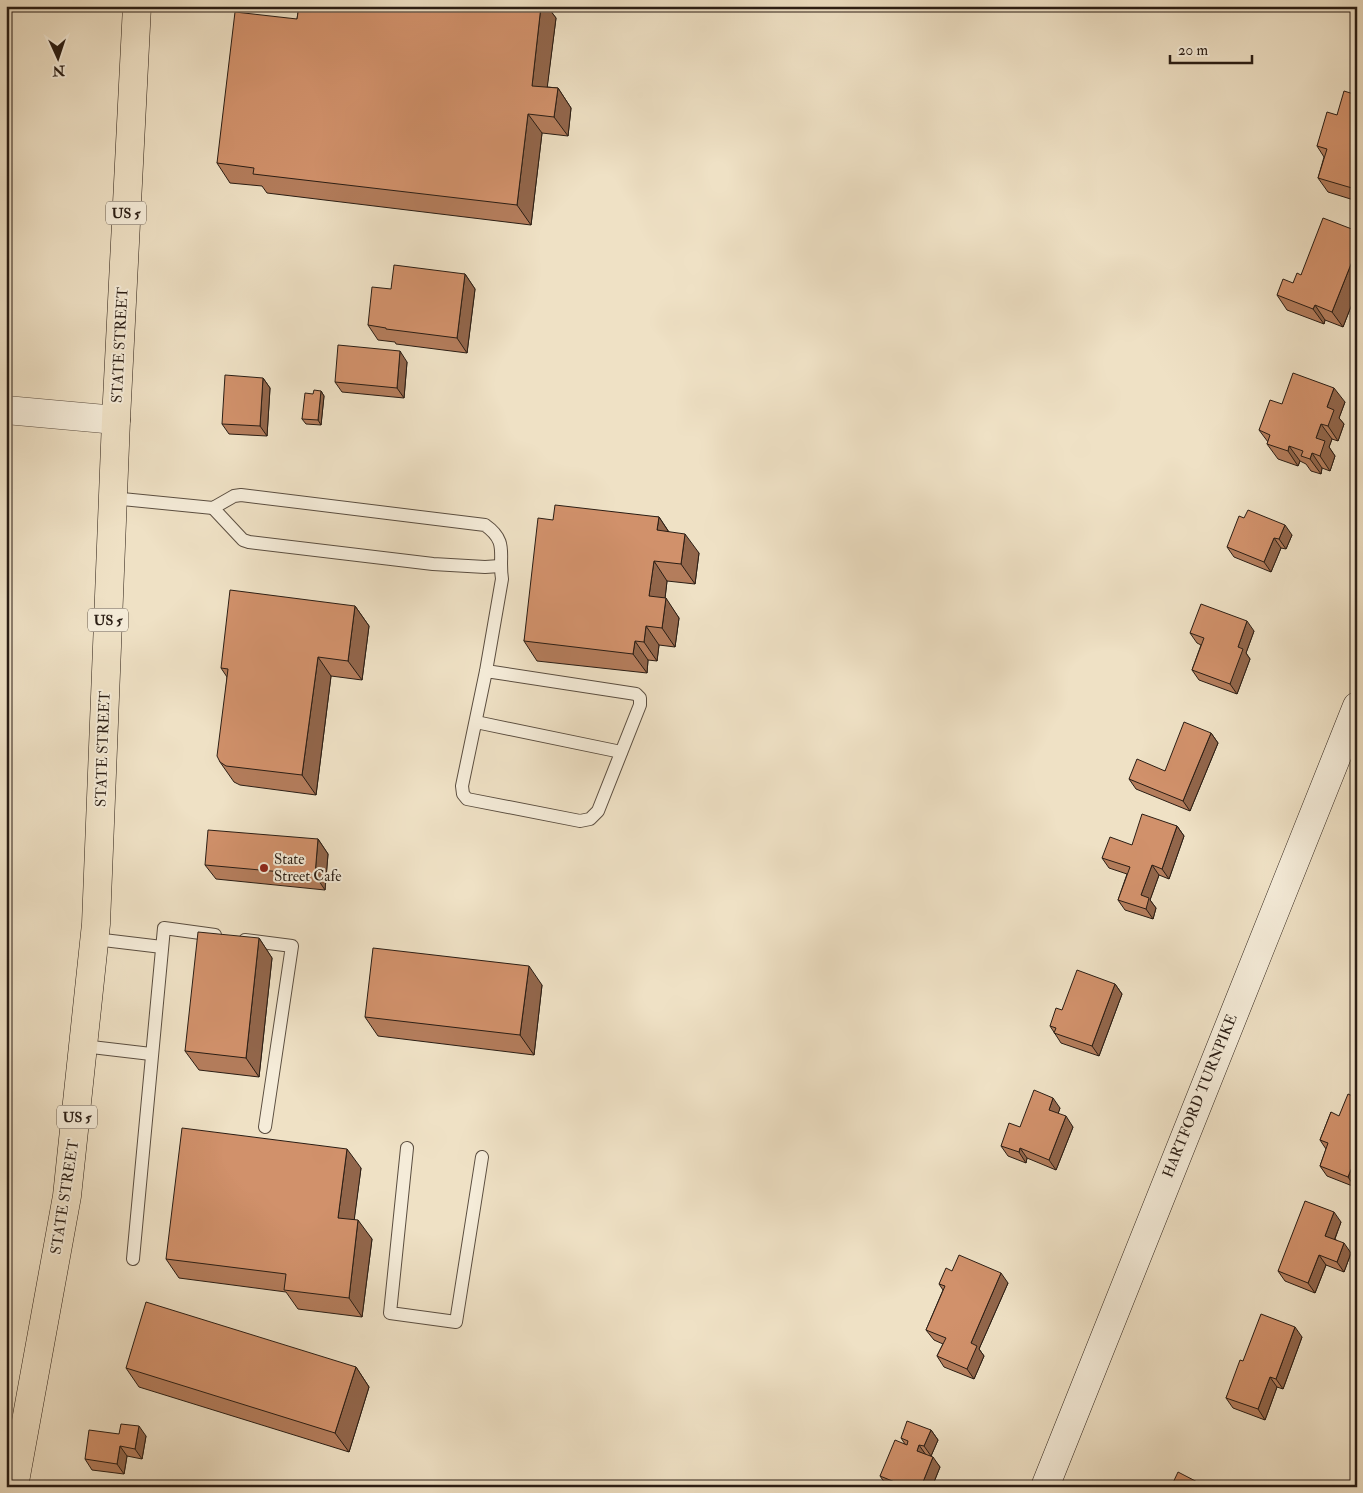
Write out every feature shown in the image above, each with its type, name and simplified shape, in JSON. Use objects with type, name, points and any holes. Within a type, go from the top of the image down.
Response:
[{"type":"main road","name":"STATE STREET","points":[[14,1487],[67,1196],[95,939],[112,498],[137,6]]},
{"type":"main road","points":[[6,410],[116,420]]},
{"type":"main road","name":"HARTFORD TURNPIKE","points":[[1045,1487],[1357,706]]},
{"type":"lane","points":[[112,498],[213,508],[234,496],[241,495],[485,525],[496,533],[501,545],[500,566],[502,579],[486,671],[462,786],[463,794],[467,799],[580,821],[590,819],[598,811],[640,705],[640,698],[636,694],[486,671]]},
{"type":"lane","points":[[213,508],[243,540],[249,542],[434,564],[500,566]]},
{"type":"lane","points":[[476,722],[622,752]]},
{"type":"lane","points":[[133,1259],[164,928],[292,946],[265,1127]]},
{"type":"lane","points":[[95,939],[162,947]]},
{"type":"lane","points":[[83,1046],[151,1054]]},
{"type":"lane","points":[[407,1148],[390,1313],[456,1322],[482,1157]]},
{"type":"building","points":[[299,6],[541,6],[532,86],[558,88],[554,117],[528,114],[517,205],[253,174],[254,168],[217,163],[235,12],[297,19]]},
{"type":"building","points":[[1344,91],[1357,95],[1357,174],[1352,188],[1318,178],[1327,149],[1317,146],[1327,112],[1337,115]]},
{"type":"building","points":[[1323,218],[1357,231],[1357,249],[1332,312],[1315,305],[1313,309],[1277,295],[1283,279],[1293,283],[1297,273],[1301,275]]},
{"type":"building","points":[[394,265],[465,274],[457,338],[368,325],[372,287],[391,289]]},
{"type":"building","points":[[338,345],[400,351],[397,388],[335,382]]},
{"type":"building","points":[[1293,373],[1334,388],[1327,407],[1334,410],[1328,426],[1321,424],[1316,438],[1325,441],[1320,456],[1312,453],[1310,459],[1301,456],[1303,451],[1289,446],[1288,451],[1267,444],[1270,435],[1259,430],[1270,400],[1282,404]]},
{"type":"building","points":[[225,375],[263,378],[260,426],[222,424]]},
{"type":"building","points":[[314,390],[321,391],[318,420],[302,419],[305,393],[313,394]]},
{"type":"building","points":[[555,505],[659,517],[657,530],[685,534],[681,564],[654,561],[649,596],[666,598],[662,628],[646,626],[644,642],[635,641],[633,654],[524,641],[538,518],[553,520]]},
{"type":"building","points":[[1248,510],[1285,525],[1279,539],[1274,538],[1264,562],[1227,547],[1239,516],[1244,518]]},
{"type":"building","points":[[230,590],[355,606],[348,661],[318,657],[302,775],[226,766],[220,762],[217,756],[228,669],[221,668]]},
{"type":"building","points":[[1201,604],[1247,621],[1238,647],[1243,649],[1230,684],[1192,670],[1204,638],[1190,633]]},
{"type":"building","points":[[1184,722],[1211,733],[1183,801],[1129,779],[1137,759],[1165,771]]},
{"type":"building","points":[[1142,814],[1177,826],[1162,869],[1152,865],[1141,895],[1149,898],[1146,909],[1118,900],[1130,867],[1102,858],[1110,837],[1132,845]]},
{"type":"building","points":[[208,830],[318,839],[315,875],[205,865]]},
{"type":"building","points":[[198,932],[259,938],[246,1058],[185,1051]]},
{"type":"building","points":[[373,948],[529,966],[520,1035],[365,1017]]},
{"type":"building","points":[[1077,970],[1115,984],[1092,1046],[1054,1033],[1056,1028],[1050,1026],[1056,1008],[1062,1010]]},
{"type":"building","points":[[1034,1090],[1053,1098],[1049,1110],[1066,1116],[1049,1160],[1020,1148],[1019,1152],[1001,1146],[1009,1123],[1020,1127]]},
{"type":"building","points":[[1348,1094],[1357,1098],[1357,1155],[1348,1177],[1320,1166],[1328,1143],[1320,1140],[1331,1112],[1339,1116]]},
{"type":"building","points":[[182,1128],[347,1149],[338,1218],[358,1220],[349,1298],[284,1290],[286,1274],[166,1259]]},
{"type":"building","points":[[1305,1201],[1334,1212],[1325,1236],[1344,1243],[1337,1262],[1319,1255],[1308,1283],[1278,1271]]},
{"type":"building","points":[[959,1255],[1001,1273],[971,1343],[977,1346],[967,1369],[937,1356],[946,1338],[926,1330],[945,1286],[939,1284],[946,1268],[952,1271]]},
{"type":"building","points":[[146,1302],[356,1367],[335,1433],[126,1368]]},
{"type":"building","points":[[1261,1314],[1295,1327],[1276,1379],[1270,1377],[1258,1409],[1226,1398],[1240,1360],[1243,1361]]},
{"type":"building","points":[[907,1421],[931,1430],[924,1446],[919,1445],[917,1451],[933,1457],[921,1487],[907,1487],[880,1476],[895,1440],[907,1445],[908,1441],[901,1438]]},
{"type":"building","points":[[121,1424],[139,1426],[135,1449],[120,1446],[117,1464],[85,1459],[89,1430],[119,1434]]},
{"type":"building","points":[[1178,1472],[1207,1487],[1171,1487]]},
{"type":"place","name":"State Street Cafe","points":[[264,868]]}]
